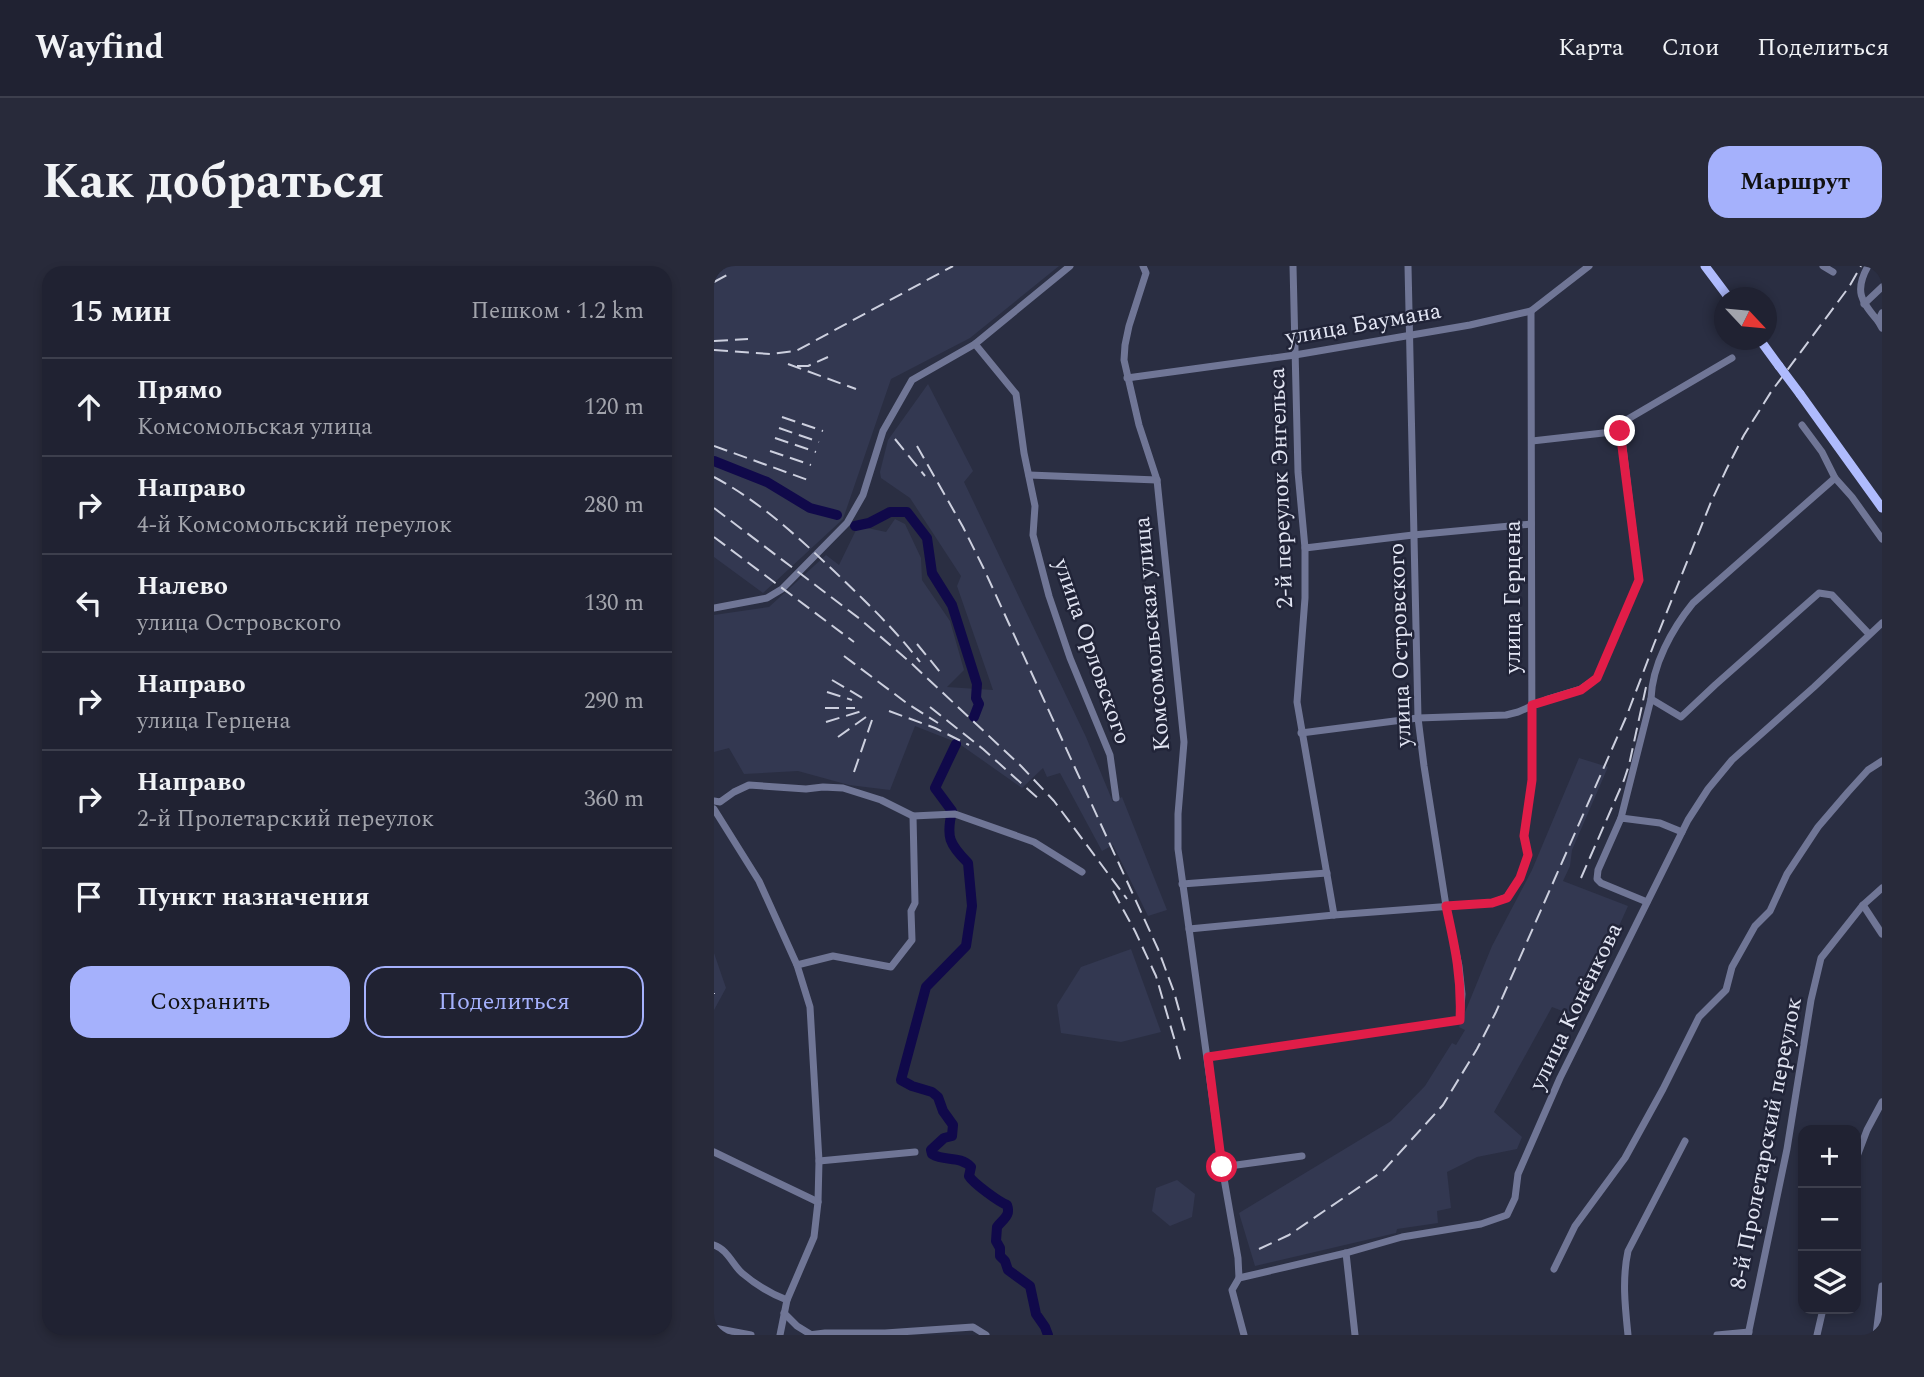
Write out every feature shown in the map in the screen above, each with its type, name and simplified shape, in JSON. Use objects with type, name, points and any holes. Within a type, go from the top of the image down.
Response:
[{"type":"main road","points":[[1705,266],[1721,287]]},
{"type":"main road","points":[[1767,350],[1882,508]]},
{"type":"street","points":[[714,608],[774,595],[796,575],[847,523],[863,495],[883,431],[912,380],[975,344],[1070,266]]},
{"type":"street","name":"Комсомольская улица","points":[[1143,266],[1146,273],[1125,345],[1124,360],[1139,425],[1157,480],[1184,742],[1178,849],[1222,1167],[1238,1258],[1239,1278],[1232,1290],[1244,1335]]},
{"type":"street","name":"2-й переулок Энгельса","points":[[1293,266],[1298,472],[1305,548],[1305,598],[1297,702],[1334,915]]},
{"type":"street","name":"улица Островского","points":[[1208,1057],[1460,1020],[1462,994],[1459,966],[1446,906],[1423,766],[1418,718],[1408,266]]},
{"type":"street","name":"улица Баумана","points":[[1127,378],[1296,355],[1471,325],[1531,311],[1589,266]]},
{"type":"street","points":[[1823,266],[1833,272]]},
{"type":"street","points":[[1868,266],[1860,288],[1864,304],[1881,320]]},
{"type":"street","points":[[1864,304],[1882,288]]},
{"type":"street","name":"улица Герцена","points":[[1189,929],[1492,903],[1507,898],[1520,878],[1528,855],[1524,836],[1532,780],[1531,311]]},
{"type":"street","name":"улица Орловского","points":[[975,344],[1016,394],[1035,506],[1034,535],[1049,596],[1070,658],[1110,755],[1116,798]]},
{"type":"street","points":[[1301,733],[1418,718],[1506,715],[1581,690],[1597,678],[1639,580],[1620,431],[1628,419],[1732,358]]},
{"type":"street","points":[[1802,425],[1822,452],[1835,478],[1882,539]]},
{"type":"street","points":[[1532,441],[1620,431]]},
{"type":"street","points":[[1029,475],[1157,480]]},
{"type":"street","points":[[1647,902],[1597,879],[1598,870],[1621,818],[1652,686],[1667,643],[1676,625],[1693,603],[1835,478]]},
{"type":"street","points":[[1305,548],[1531,524]]},
{"type":"street","points":[[1651,699],[1681,717],[1819,593],[1832,595],[1869,634]]},
{"type":"street","name":"улица Конёнкова","points":[[1239,1278],[1402,1237],[1481,1224],[1507,1216],[1515,1198],[1518,1174],[1560,1078],[1682,832],[1708,789],[1732,761],[1882,623]]},
{"type":"street","points":[[1555,1269],[1575,1226],[1625,1158],[1699,1017],[1726,990],[1732,967],[1755,926],[1770,911],[1787,874],[1818,827],[1868,770],[1882,761]]},
{"type":"street","points":[[714,801],[720,802],[749,785],[806,789],[823,786],[843,788],[881,800],[914,816],[955,814],[1034,842],[1082,872]]},
{"type":"street","points":[[714,809],[759,881],[797,965],[810,1007],[819,1161],[818,1202],[814,1237],[788,1300],[780,1335]]},
{"type":"street","points":[[797,965],[833,956],[891,967],[912,940],[911,911],[915,903],[914,816]]},
{"type":"street","points":[[1621,818],[1660,824],[1682,832]]},
{"type":"street","points":[[1182,884],[1327,873]]},
{"type":"street","points":[[1882,888],[1863,905],[1882,934]]},
{"type":"street","name":"8-й Пролетарский переулок","points":[[1748,1334],[1787,1149],[1811,1000],[1821,958],[1863,905]]},
{"type":"street","points":[[1861,1146],[1882,1102]]},
{"type":"street","points":[[1628,1335],[1624,1268],[1628,1251],[1685,1141]]},
{"type":"street","points":[[714,1152],[818,1202]]},
{"type":"street","points":[[819,1161],[915,1152]]},
{"type":"street","points":[[1222,1167],[1302,1156]]},
{"type":"street","points":[[714,1245],[720,1247],[742,1273],[771,1294],[788,1300]]},
{"type":"street","points":[[1346,1253],[1355,1335]]},
{"type":"street","points":[[1875,1335],[1882,1286]]},
{"type":"street","points":[[784,1313],[809,1335],[825,1332],[885,1333],[973,1327],[986,1335]]},
{"type":"street","points":[[1817,1335],[1822,1314]]},
{"type":"street","points":[[714,1328],[751,1335]]},
{"type":"street","points":[[1717,1335],[1748,1334]]},
{"type":"shaded area","points":[[714,266],[1059,266],[970,338],[891,379],[843,519],[763,593],[714,557]]},
{"type":"shaded area","points":[[928,384],[973,471],[964,482],[1086,737],[1113,802],[1122,797],[1167,910],[1148,916],[1113,845],[1102,851],[1060,773],[1047,777],[1043,768],[1022,788],[958,743],[915,726],[890,790],[849,785],[798,771],[744,774],[729,748],[714,752],[714,615],[769,607],[826,555],[839,565],[858,526],[886,532],[895,519],[905,524],[921,558],[922,580],[950,621],[964,670],[947,687],[993,690],[957,586],[961,576],[910,498],[881,478],[888,440]]},
{"type":"shaded area","points":[[1579,758],[1608,767],[1572,850],[1570,866],[1563,881],[1628,906],[1578,1017],[1552,1007],[1494,1112],[1522,1137],[1517,1149],[1477,1157],[1447,1172],[1451,1208],[1437,1211],[1438,1223],[1397,1229],[1396,1233],[1255,1266],[1239,1213],[1391,1121],[1425,1086],[1452,1043],[1456,1045],[1465,1030],[1459,1027],[1492,946],[1532,870]]},
{"type":"shaded area","points":[[1131,949],[1161,1032],[1121,1042],[1061,1033],[1057,1005],[1081,967]]},
{"type":"shaded area","points":[[714,953],[726,988],[714,1010]]},
{"type":"shaded area","points":[[1177,1180],[1195,1194],[1192,1217],[1170,1226],[1152,1211],[1156,1188]]},
{"type":"waterway","points":[[714,461],[767,482],[810,508],[837,515]]},
{"type":"waterway","points":[[855,526],[869,523],[890,512],[907,512],[927,538],[932,573],[952,605],[977,684],[976,698],[979,704],[974,717]]},
{"type":"waterway","points":[[956,744],[935,788],[952,811],[949,834],[953,845],[968,863],[972,906],[966,946],[926,987],[901,1080],[938,1097],[943,1111],[953,1125],[952,1136],[944,1138],[931,1150],[932,1154],[966,1163],[971,1167],[971,1179],[1007,1205],[1007,1215],[997,1227],[996,1241],[1000,1256],[1008,1270],[1030,1286],[1036,1314],[1048,1335]]},
{"type":"railway","points":[[714,350],[770,354],[796,351],[953,266]]},
{"type":"railway","points":[[1259,1249],[1289,1235],[1383,1171],[1443,1105],[1496,1012],[1627,715],[1727,468],[1771,392],[1849,287],[1861,266]]},
{"type":"railway","points":[[714,282],[727,275]]},
{"type":"railway","points":[[714,341],[748,339]]},
{"type":"railway","points":[[797,366],[808,366],[828,357]]},
{"type":"railway","points":[[788,364],[856,389]]},
{"type":"railway","points":[[782,417],[823,431]]},
{"type":"railway","points":[[779,428],[819,442]]},
{"type":"railway","points":[[775,438],[816,452]]},
{"type":"railway","points":[[895,439],[925,476]]},
{"type":"railway","points":[[714,446],[808,480]]},
{"type":"railway","points":[[917,446],[983,567],[1158,949],[1186,1035]]},
{"type":"railway","points":[[770,451],[811,465]]},
{"type":"railway","points":[[714,477],[762,508],[806,545],[878,615],[920,662]]},
{"type":"railway","points":[[714,508],[860,619],[1021,766],[1054,801],[1127,899]]},
{"type":"railway","points":[[714,537],[854,642]]},
{"type":"railway","points":[[917,644],[940,672]]},
{"type":"railway","points":[[844,656],[938,723]]},
{"type":"railway","points":[[832,680],[864,699]]},
{"type":"railway","points":[[1581,878],[1624,780],[1646,687]]},
{"type":"railway","points":[[827,692],[852,700]]},
{"type":"railway","points":[[930,707],[983,749],[1040,800]]},
{"type":"railway","points":[[825,708],[855,708]]},
{"type":"railway","points":[[826,722],[862,711]]},
{"type":"railway","points":[[889,711],[935,728],[969,745]]},
{"type":"railway","points":[[838,737],[866,717]]},
{"type":"railway","points":[[854,772],[872,720]]},
{"type":"railway","points":[[1113,891],[1156,976],[1181,1062]]},
{"type":"route","points":[[1222,1167],[1208,1057],[1460,1020],[1462,994],[1459,966],[1446,906],[1478,905],[1507,898],[1520,878],[1528,855],[1524,836],[1526,813],[1531,799],[1532,705],[1581,690],[1597,678],[1639,580],[1620,431]]}]
